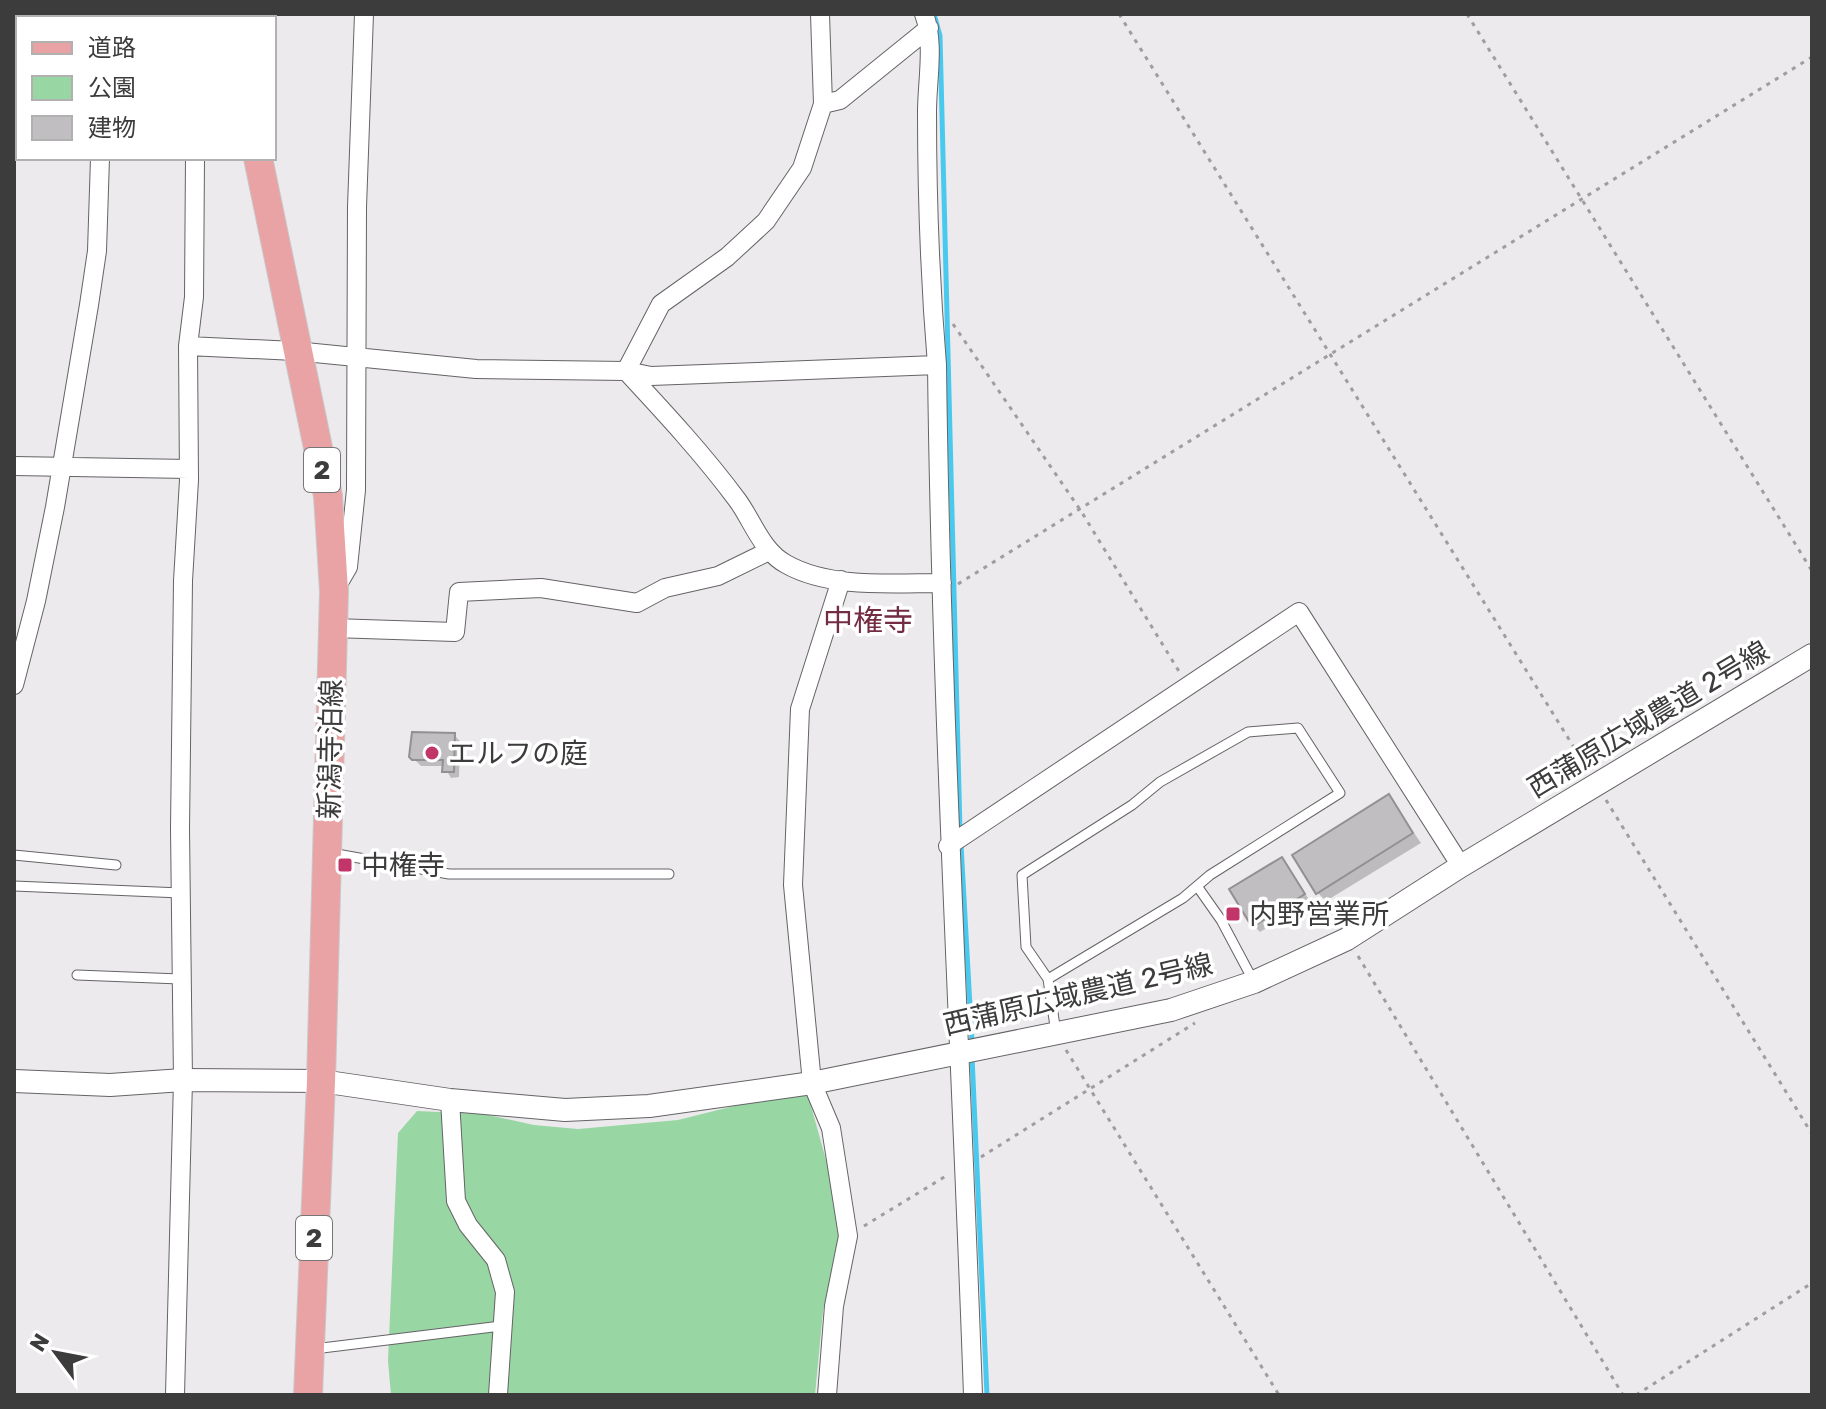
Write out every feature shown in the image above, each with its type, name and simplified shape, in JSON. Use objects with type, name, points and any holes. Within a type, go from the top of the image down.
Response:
[{"type":"main road","name":"新潟寺泊線","points":[[258,160],[295,351],[328,496],[334,591],[321,1081],[308,1395]]},
{"type":"street","points":[[334,591],[348,567],[353,521],[357,207],[364,14]]},
{"type":"street","points":[[626,371],[661,304],[727,257],[766,221],[802,168],[823,104],[820,14]]},
{"type":"street","points":[[823,104],[840,100],[926,21]]},
{"type":"street","points":[[926,21],[948,846],[966,1164],[973,1395]]},
{"type":"street","points":[[14,685],[36,601],[62,466],[97,251],[100,160]]},
{"type":"street","points":[[175,1395],[183,1080],[180,979],[183,581],[189,469],[188,346],[194,297],[195,160]]},
{"type":"street","points":[[188,346],[295,351],[476,369],[626,371],[651,376],[937,365]]},
{"type":"street","points":[[626,371],[680,430],[739,503],[769,551],[786,564],[841,580],[942,583]]},
{"type":"street","points":[[14,466],[189,469]]},
{"type":"street","points":[[333,628],[455,632],[459,592],[541,588],[637,603],[665,588],[718,576],[769,551]]},
{"type":"street","points":[[827,1395],[834,1306],[848,1236],[831,1128],[812,1083],[793,885],[800,709],[841,580]]},
{"type":"street","points":[[948,846],[1299,612],[1461,866]]},
{"type":"street","name":"西蒲原広域農道 2号線","points":[[14,1081],[110,1085],[183,1080],[321,1081],[450,1100],[565,1110],[635,1107],[812,1083],[1171,1010],[1254,982],[1347,939],[1461,866],[1812,655]]},
{"type":"street","points":[[450,1100],[456,1201],[468,1225],[496,1260],[505,1292],[498,1395]]},
{"type":"lane","points":[[1048,979],[1340,793],[1298,728],[1248,732],[1160,782],[1132,805],[1022,875],[1026,947],[1048,979],[1056,1033]]},
{"type":"lane","points":[[328,852],[449,874],[669,874]]},
{"type":"lane","points":[[14,855],[116,865]]},
{"type":"lane","points":[[14,886],[181,893]]},
{"type":"lane","points":[[1197,886],[1221,920],[1254,982]]},
{"type":"lane","points":[[77,975],[180,979]]},
{"type":"lane","points":[[309,1350],[501,1326]]},
{"type":"path","points":[[1119,14],[1812,1134]]},
{"type":"path","points":[[1467,14],[1812,571]]},
{"type":"path","points":[[942,583],[959,584],[976,576],[1812,57]]},
{"type":"path","points":[[931,292],[1081,511],[1188,687]]},
{"type":"path","points":[[1347,939],[1623,1395]]},
{"type":"path","points":[[848,1236],[1203,1018],[1217,996]]},
{"type":"path","points":[[1056,1033],[1279,1395]]},
{"type":"path","points":[[1636,1395],[1812,1283]]},
{"type":"green space","points":[[806,1088],[843,1221],[823,1311],[815,1395],[391,1395],[388,1361],[398,1133],[417,1111],[484,1114],[534,1125],[578,1129],[678,1120]]},
{"type":"building","name":"エルフの庭","points":[[412,732],[455,733],[454,772],[442,772],[443,760],[412,760],[409,757]]},
{"type":"building","points":[[1389,794],[1413,833],[1316,894],[1292,855]]},
{"type":"building","points":[[1282,857],[1305,894],[1252,927],[1229,889]]},
{"type":"waterway","points":[[934,14],[940,36],[960,831]]},
{"type":"waterway","points":[[961,845],[972,1042]]},
{"type":"waterway","points":[[972,1056],[987,1395]]},
{"type":"place","name":"エルフの庭","points":[[432,753]]},
{"type":"place","name":"中権寺","points":[[345,865]]},
{"type":"place","name":"内野営業所","points":[[1233,914]]},
{"type":"district","name":"中権寺","points":[[868,621]]}]
